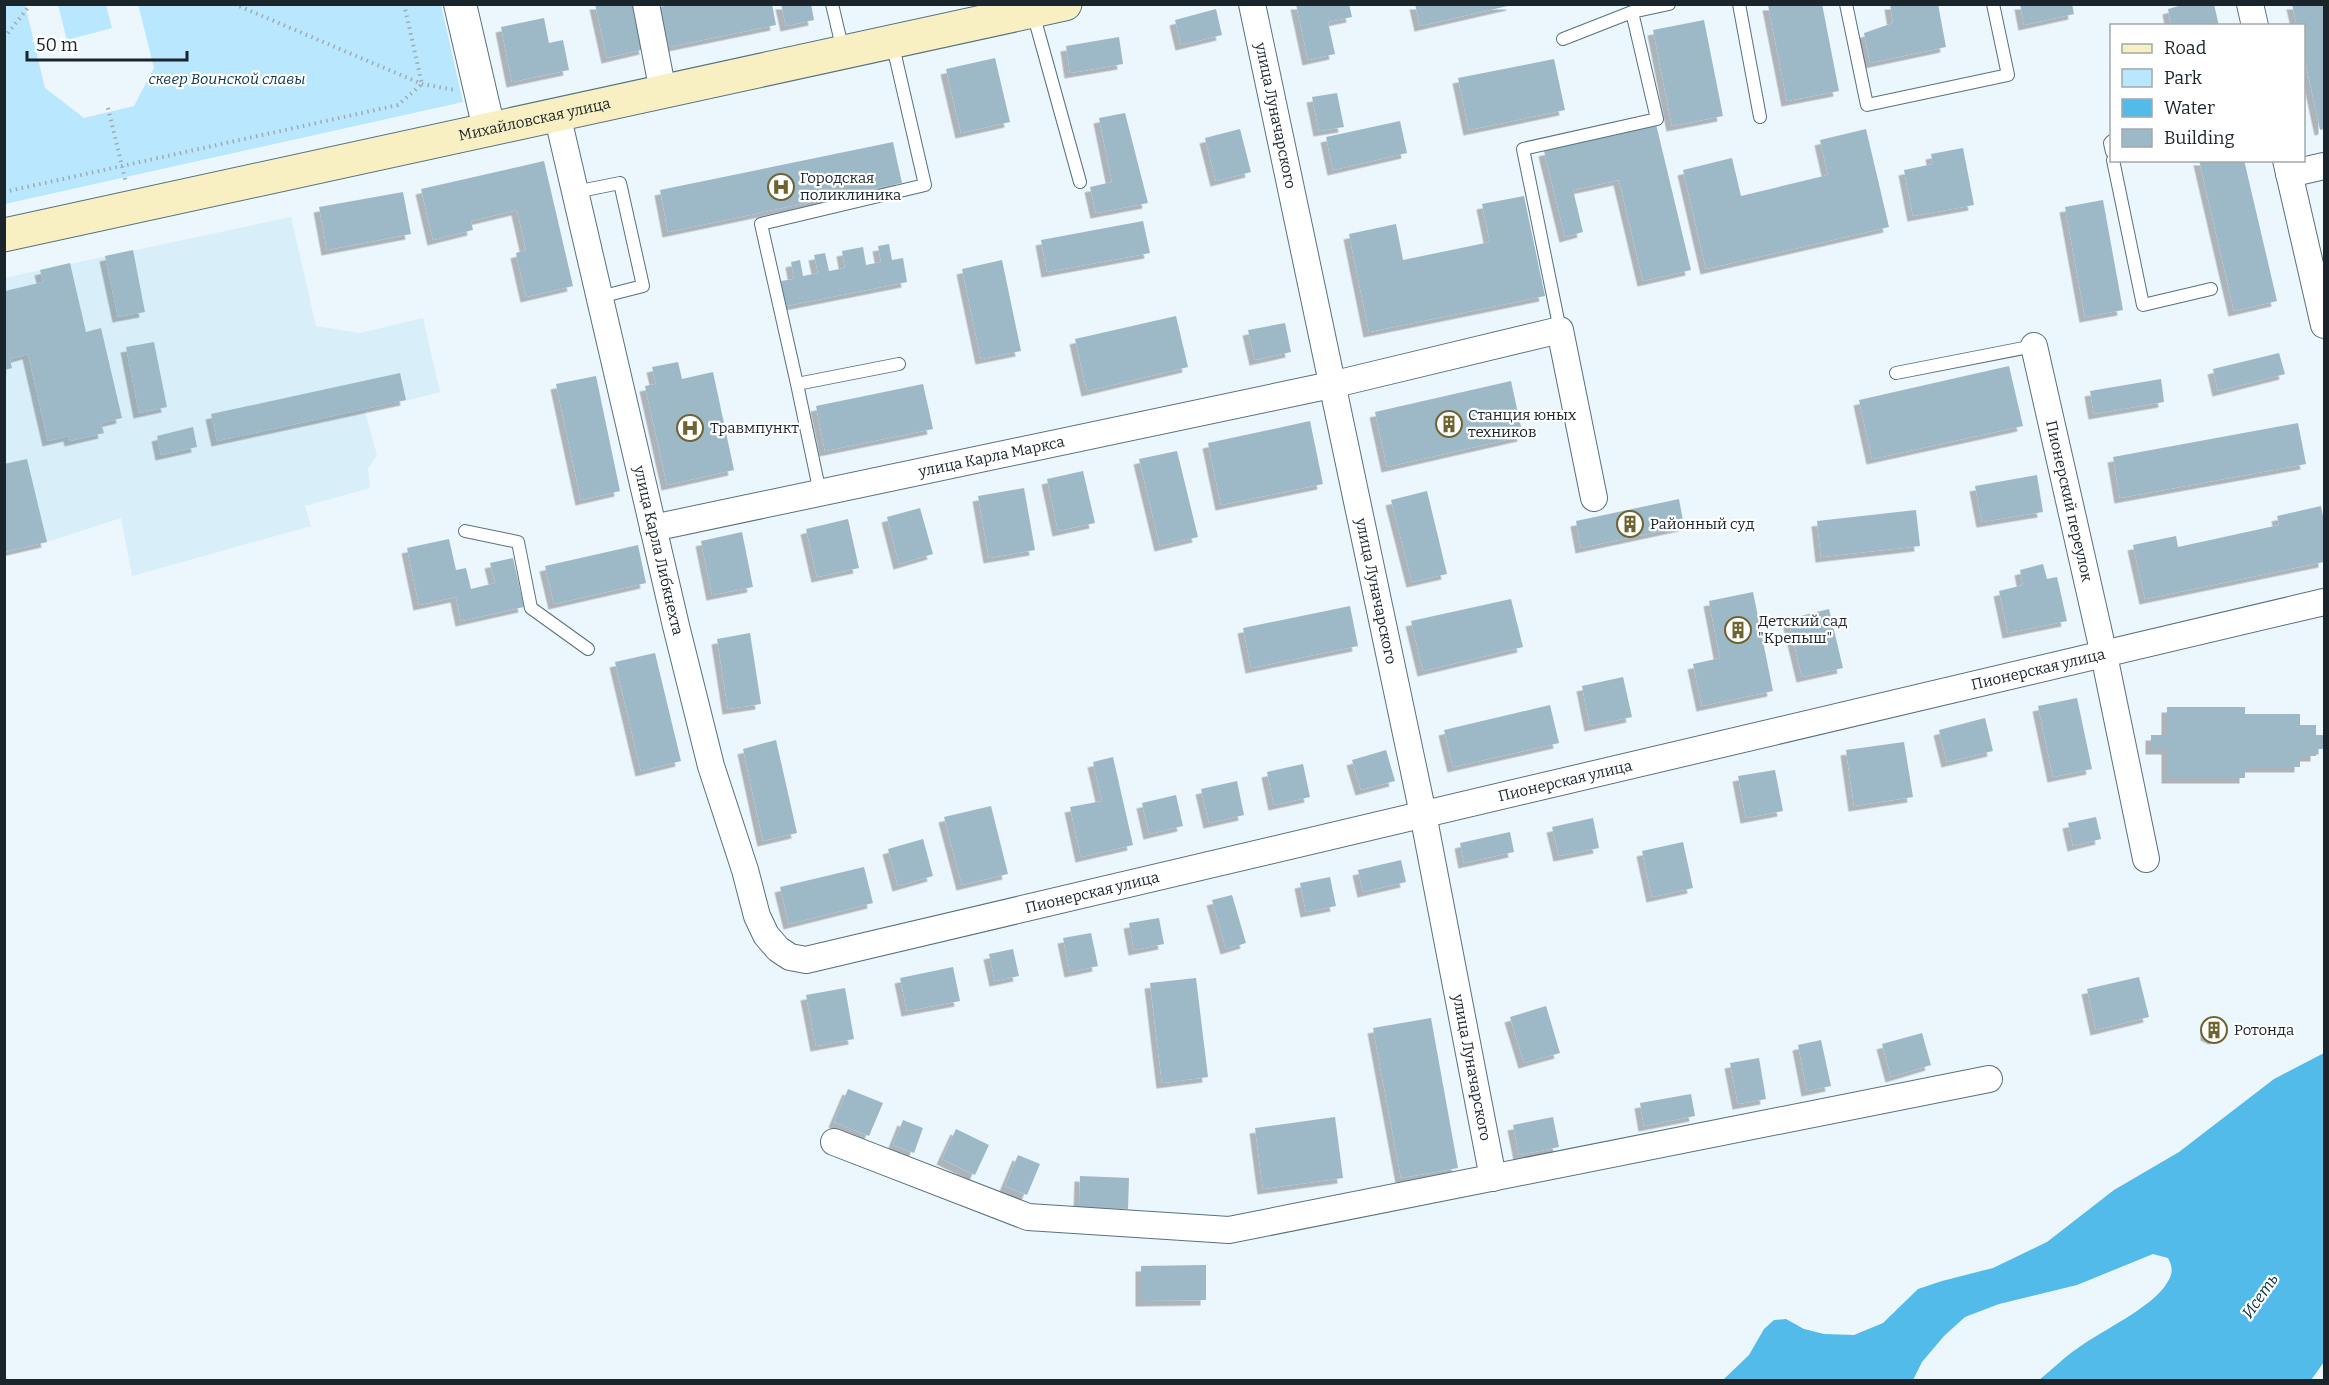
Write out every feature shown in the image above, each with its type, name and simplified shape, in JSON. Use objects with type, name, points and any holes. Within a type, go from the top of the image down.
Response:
[{"type":"main road","name":"Михайловская улица","points":[[4,235],[1065,4]]},
{"type":"street","points":[[460,4],[479,94],[489,129]]},
{"type":"street","points":[[646,4],[663,92]]},
{"type":"street","name":"улица Луначарского","points":[[1252,4],[1423,814],[1493,1178]]},
{"type":"street","points":[[2250,4],[2255,24]]},
{"type":"street","name":"улица Карла Либкнехта","points":[[557,114],[711,766],[766,935],[778,949],[790,957],[806,960]]},
{"type":"street","points":[[2325,166],[2288,167],[2325,325]]},
{"type":"street","points":[[1560,330],[1594,498]]},
{"type":"street","name":"улица Карла Маркса","points":[[653,528],[1331,385],[1560,330]]},
{"type":"street","name":"Пионерский переулок","points":[[2034,346],[2104,655],[2146,859]]},
{"type":"street","name":"Пионерская улица","points":[[806,960],[2325,602]]},
{"type":"street","points":[[834,1142],[1029,1217],[1229,1230],[1989,1079]]},
{"type":"lane","points":[[832,4],[843,52]]},
{"type":"lane","points":[[1563,39],[1632,12],[1669,4]]},
{"type":"lane","points":[[1738,4],[1760,117]]},
{"type":"lane","points":[[1846,4],[1867,105],[2008,75],[1993,4]]},
{"type":"lane","points":[[1033,12],[1080,182]]},
{"type":"lane","points":[[1560,330],[1523,149],[1657,119],[1632,12]]},
{"type":"lane","points":[[820,493],[761,224],[925,184],[892,42]]},
{"type":"lane","points":[[2113,162],[2143,305],[2211,289]]},
{"type":"lane","points":[[575,192],[620,183],[643,286],[600,297]]},
{"type":"lane","points":[[1896,373],[2034,346]]},
{"type":"lane","points":[[797,384],[899,364]]},
{"type":"lane","points":[[465,531],[518,542],[531,608],[588,649]]},
{"type":"path","points":[[234,4],[422,84],[479,94]]},
{"type":"path","points":[[404,4],[422,84]]},
{"type":"path","points":[[4,38],[30,5]]},
{"type":"path","points":[[4,192],[398,105],[422,84]]},
{"type":"path","points":[[108,108],[132,207]]},
{"type":"shaded area","points":[[291,217],[316,326],[360,333],[423,318],[440,392],[365,411],[377,455],[368,469],[370,488],[305,506],[311,526],[132,576],[121,518],[47,542],[5,552],[4,278]]},
{"type":"green space","name":"сквер Воинской славы","points":[[138,4],[441,5],[463,102],[5,204],[5,5],[25,5],[45,88],[84,118],[134,106],[154,68]]},
{"type":"green space","points":[[58,5],[106,5],[112,28],[67,40]]},
{"type":"water","name":"Исеть","points":[[2324,1053],[2324,1362],[2311,1380],[2039,1380],[2088,1341],[2139,1310],[2160,1292],[2169,1280],[2171,1267],[2168,1258],[2153,1254],[2077,1285],[1999,1304],[1965,1317],[1944,1336],[1922,1362],[1913,1380],[1723,1380],[1749,1355],[1764,1329],[1774,1320],[1786,1319],[1804,1329],[1824,1334],[1854,1335],[1883,1323],[1918,1289],[1993,1268],[2047,1242],[2114,1190],[2179,1152],[2274,1079]]},
{"type":"building","points":[[595,4],[635,4],[645,49],[607,58]]},
{"type":"building","points":[[672,4],[772,4],[776,25],[669,47],[660,7]]},
{"type":"building","points":[[781,4],[811,4],[814,20],[786,26]]},
{"type":"building","points":[[1296,4],[1349,4],[1352,17],[1328,22],[1335,54],[1308,60]]},
{"type":"building","points":[[1415,4],[1512,4],[1512,5],[1420,26]]},
{"type":"building","points":[[1822,4],[1839,91],[1787,101],[1768,5]]},
{"type":"building","points":[[1890,4],[1938,4],[1946,47],[1870,63],[1864,33],[1893,23]]},
{"type":"building","points":[[2020,4],[2072,4],[2074,14],[2024,25]]},
{"type":"building","points":[[2186,4],[2214,4],[2219,24],[2171,24],[2168,9]]},
{"type":"building","points":[[2292,4],[2324,4],[2324,129],[2320,130],[2305,60],[2305,24],[2297,24]]},
{"type":"building","points":[[1216,9],[1222,35],[1181,45],[1175,20]]},
{"type":"building","points":[[544,18],[549,43],[563,40],[569,70],[512,82],[501,27]]},
{"type":"building","points":[[1704,20],[1723,116],[1672,126],[1653,30]]},
{"type":"building","points":[[1119,37],[1123,64],[1070,73],[1066,46]]},
{"type":"building","points":[[995,58],[1010,122],[961,133],[946,69]]},
{"type":"building","points":[[1554,59],[1565,110],[1469,130],[1458,78]]},
{"type":"building","points":[[1337,93],[1344,127],[1319,131],[1312,97]]},
{"type":"building","points":[[1125,113],[1148,203],[1096,213],[1090,187],[1112,182],[1099,118]]},
{"type":"building","points":[[1400,121],[1407,153],[1333,170],[1326,137]]},
{"type":"building","points":[[1656,124],[1691,270],[1643,281],[1619,180],[1573,190],[1583,232],[1565,237],[1544,151]]},
{"type":"building","points":[[1240,129],[1251,172],[1216,181],[1205,138]]},
{"type":"building","points":[[1866,129],[1889,227],[1706,269],[1683,170],[1732,158],[1741,196],[1828,175],[1820,140]]},
{"type":"building","name":"Городская поликлиника","points":[[893,142],[902,183],[668,232],[660,190]]},
{"type":"building","points":[[1963,148],[1974,205],[1913,216],[1904,170],[1933,164],[1931,154]]},
{"type":"building","points":[[544,161],[573,286],[526,297],[516,253],[526,250],[517,210],[471,221],[473,230],[433,240],[421,189]]},
{"type":"building","points":[[2199,162],[2244,162],[2277,301],[2234,311]]},
{"type":"building","points":[[403,192],[411,234],[327,250],[319,207]]},
{"type":"building","points":[[1524,196],[1545,296],[1369,332],[1349,234],[1396,224],[1403,260],[1490,242],[1482,204]]},
{"type":"building","points":[[2103,200],[2123,310],[2085,317],[2065,207]]},
{"type":"building","points":[[1143,221],[1150,253],[1047,272],[1041,240]]},
{"type":"building","points":[[889,244],[892,260],[903,258],[907,282],[786,306],[781,281],[794,279],[791,262],[800,260],[803,276],[818,273],[814,255],[825,253],[829,271],[845,268],[842,251],[863,247],[866,265],[881,262],[878,246]]},
{"type":"building","points":[[133,250],[145,312],[118,317],[105,256]]},
{"type":"building","points":[[1002,260],[1021,351],[981,359],[962,269]]},
{"type":"building","points":[[70,263],[86,332],[101,328],[122,418],[101,423],[104,433],[70,441],[69,436],[48,441],[28,354],[10,359],[12,368],[5,370],[5,291],[43,282],[40,270]]},
{"type":"building","points":[[1176,316],[1188,367],[1087,391],[1075,339]]},
{"type":"building","points":[[1285,323],[1291,352],[1255,360],[1248,330]]},
{"type":"building","points":[[154,342],[167,407],[139,413],[126,347]]},
{"type":"building","points":[[2279,353],[2285,374],[2218,391],[2213,369]]},
{"type":"building","name":"Травмпункт","points":[[678,362],[682,379],[713,372],[734,470],[667,485],[645,386],[656,384],[652,367]]},
{"type":"building","points":[[2009,366],[2023,426],[1872,459],[1859,400]]},
{"type":"building","points":[[400,373],[406,400],[217,441],[211,414]]},
{"type":"building","points":[[596,376],[620,491],[581,500],[556,384]]},
{"type":"building","points":[[2161,379],[2164,402],[2094,414],[2090,391]]},
{"type":"building","name":"Станция юных техников","points":[[1511,381],[1523,436],[1387,467],[1375,412]]},
{"type":"building","points":[[923,384],[933,429],[825,451],[816,406]]},
{"type":"building","points":[[1310,421],[1323,484],[1221,505],[1208,443]]},
{"type":"building","points":[[2298,423],[2306,464],[2120,498],[2113,457]]},
{"type":"building","points":[[193,427],[197,447],[161,455],[157,436]]},
{"type":"building","points":[[1177,451],[1198,537],[1160,546],[1139,459]]},
{"type":"building","points":[[27,459],[47,542],[4,552],[4,464]]},
{"type":"building","points":[[1083,471],[1095,523],[1058,531],[1047,479]]},
{"type":"building","points":[[2037,475],[2043,512],[1982,522],[1975,486]]},
{"type":"building","points":[[1024,488],[1035,550],[989,558],[978,496]]},
{"type":"building","points":[[1427,491],[1447,574],[1412,582],[1391,500]]},
{"type":"building","name":"Районный суд","points":[[1679,499],[1684,526],[1581,548],[1576,521]]},
{"type":"building","points":[[2321,506],[2324,521],[2324,562],[2145,599],[2133,545],[2176,536],[2178,547],[2279,525],[2277,516]]},
{"type":"building","points":[[920,508],[933,554],[899,564],[887,517]]},
{"type":"building","points":[[1916,510],[1920,546],[1821,557],[1817,521]]},
{"type":"building","points":[[848,519],[859,568],[817,577],[806,529]]},
{"type":"building","points":[[742,532],[753,587],[712,595],[701,541]]},
{"type":"building","points":[[449,539],[456,570],[466,568],[471,589],[495,583],[490,563],[513,558],[524,607],[461,621],[456,597],[419,605],[407,548]]},
{"type":"building","points":[[638,545],[646,583],[554,604],[545,566]]},
{"type":"building","points":[[2043,564],[2047,579],[2057,577],[2067,621],[2008,633],[1999,591],[2023,585],[2020,570]]},
{"type":"building","name":"Детский сад \"Крепыш\"","points":[[1753,592],[1773,691],[1702,706],[1693,664],[1720,658],[1709,601]]},
{"type":"building","points":[[1511,599],[1523,647],[1423,671],[1411,621]]},
{"type":"building","points":[[1350,606],[1358,646],[1251,668],[1243,628]]},
{"type":"building","points":[[1829,609],[1843,668],[1802,677],[1788,619]]},
{"type":"building","points":[[750,633],[761,704],[728,709],[717,639]]},
{"type":"building","points":[[655,653],[681,761],[641,771],[615,662]]},
{"type":"building","points":[[1623,677],[1632,717],[1590,726],[1582,686]]},
{"type":"building","points":[[2077,698],[2092,769],[2053,777],[2038,706]]},
{"type":"building","points":[[1550,705],[1559,743],[1453,767],[1444,730]]},
{"type":"building","points":[[2167,707],[2245,707],[2245,714],[2300,714],[2300,725],[2316,725],[2316,735],[2324,735],[2324,749],[2316,749],[2316,756],[2300,756],[2300,767],[2245,767],[2245,778],[2167,778],[2167,749],[2151,749],[2151,735],[2167,735]]},
{"type":"building","points":[[1985,718],[1993,751],[1947,762],[1939,730]]},
{"type":"building","points":[[776,740],[797,833],[763,841],[743,749]]},
{"type":"building","points":[[1904,742],[1913,797],[1854,806],[1846,750]]},
{"type":"building","points":[[1386,750],[1395,781],[1361,790],[1352,760]]},
{"type":"building","points":[[1113,757],[1133,845],[1081,857],[1070,807],[1102,801],[1093,762]]},
{"type":"building","points":[[1303,764],[1310,797],[1274,805],[1267,772]]},
{"type":"building","points":[[1775,770],[1783,811],[1746,818],[1738,776]]},
{"type":"building","points":[[1237,781],[1244,815],[1209,823],[1201,789]]},
{"type":"building","points":[[1176,795],[1183,826],[1149,834],[1142,803]]},
{"type":"building","points":[[991,806],[1008,874],[962,885],[944,817]]},
{"type":"building","points":[[2096,817],[2101,839],[2073,846],[2068,823]]},
{"type":"building","points":[[1593,818],[1599,848],[1559,856],[1552,827]]},
{"type":"building","points":[[1510,832],[1514,852],[1464,863],[1460,843]]},
{"type":"building","points":[[923,839],[933,876],[898,886],[888,849]]},
{"type":"building","points":[[1683,842],[1693,888],[1652,897],[1642,851]]},
{"type":"building","points":[[1401,860],[1406,882],[1363,892],[1358,870]]},
{"type":"building","points":[[864,867],[873,903],[789,924],[780,887]]},
{"type":"building","points":[[1330,877],[1336,906],[1306,912],[1300,883]]},
{"type":"building","points":[[1232,895],[1246,943],[1226,949],[1212,900]]},
{"type":"building","points":[[1159,918],[1164,944],[1134,950],[1129,923]]},
{"type":"building","points":[[1091,933],[1098,966],[1070,972],[1063,938]]},
{"type":"building","points":[[1013,949],[1019,976],[995,981],[989,954]]},
{"type":"building","points":[[953,967],[960,1001],[907,1011],[900,978]]},
{"type":"building","points":[[2139,977],[2149,1017],[2096,1030],[2087,989]]},
{"type":"building","points":[[1196,978],[1208,1077],[1162,1083],[1150,983]]},
{"type":"building","points":[[845,988],[854,1039],[816,1046],[806,995]]},
{"type":"building","points":[[1546,1006],[1560,1053],[1524,1063],[1510,1017]]},
{"type":"building","points":[[1431,1018],[1458,1168],[1401,1178],[1373,1028]]},
{"type":"building","name":"Ротонда","points":[[2214,1021],[2222,1026],[2222,1035],[2214,1039],[2206,1035],[2206,1026]]},
{"type":"building","points":[[1922,1033],[1931,1065],[1891,1077],[1882,1044]]},
{"type":"building","points":[[1821,1040],[1831,1086],[1807,1091],[1798,1045]]},
{"type":"building","points":[[1759,1058],[1766,1099],[1738,1104],[1730,1063]]},
{"type":"building","points":[[848,1089],[883,1103],[869,1136],[834,1122]]},
{"type":"building","points":[[1691,1094],[1695,1116],[1644,1126],[1640,1103]]},
{"type":"building","points":[[1335,1117],[1343,1178],[1263,1189],[1255,1128]]},
{"type":"building","points":[[1553,1117],[1559,1147],[1519,1155],[1513,1125]]},
{"type":"building","points":[[903,1120],[923,1128],[914,1153],[893,1145]]},
{"type":"building","points":[[956,1129],[989,1145],[975,1175],[942,1159]]},
{"type":"building","points":[[1018,1155],[1040,1164],[1027,1195],[1005,1186]]},
{"type":"building","points":[[1080,1176],[1129,1178],[1128,1209],[1079,1207]]},
{"type":"building","points":[[1206,1265],[1206,1300],[1141,1301],[1141,1266]]},
{"type":"place","name":"Городская поликлиника","points":[[781,187]]},
{"type":"place","name":"Станция юных техников","points":[[1449,424]]},
{"type":"place","name":"Травмпункт","points":[[690,428]]},
{"type":"place","name":"Районный суд","points":[[1630,524]]},
{"type":"place","name":"Детский сад \"Крепыш\"","points":[[1738,630]]},
{"type":"place","name":"Ротонда","points":[[2214,1030]]}]
